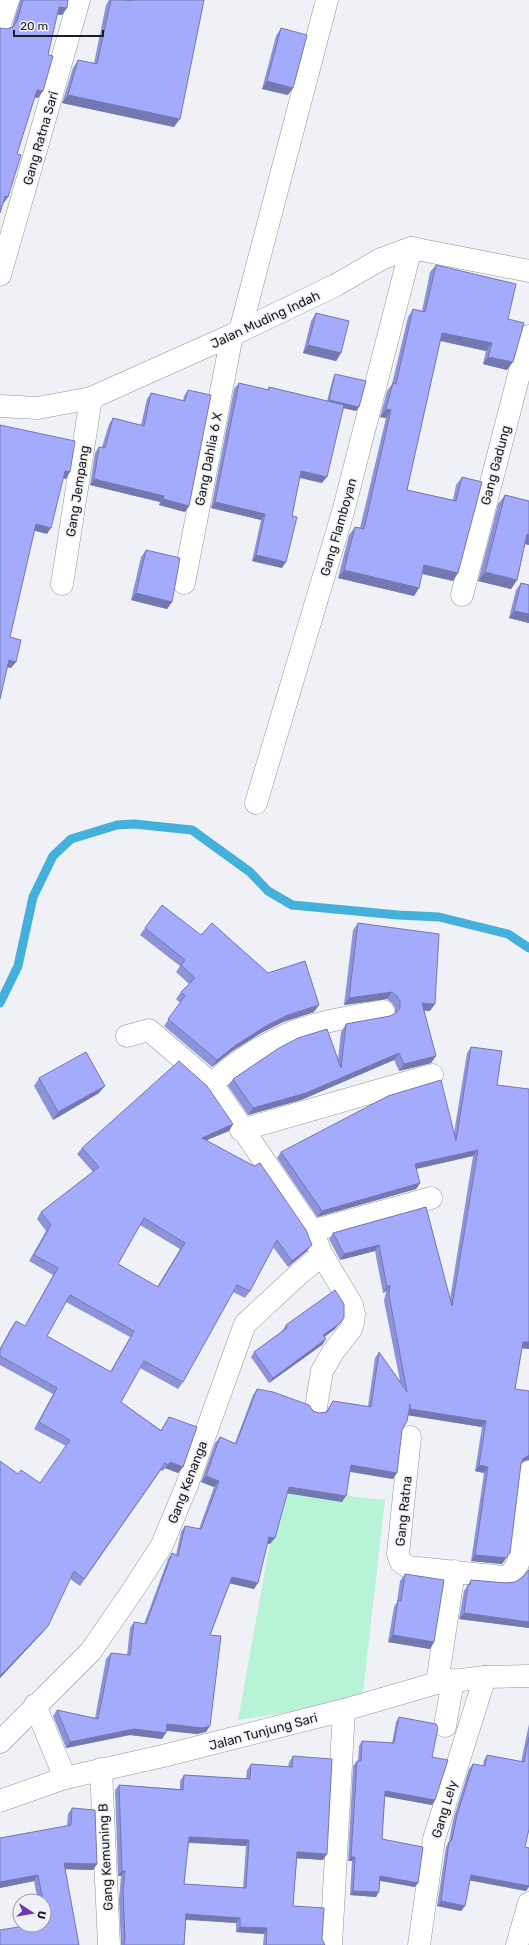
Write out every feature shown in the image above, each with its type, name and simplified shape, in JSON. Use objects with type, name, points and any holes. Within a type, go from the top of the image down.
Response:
[{"type":"street","points":[[0,24],[8,0]]},
{"type":"street","name":"Gang Ratna Sari","points":[[0,275],[79,0]]},
{"type":"street","name":"Gang Dahlia 6 X","points":[[184,583],[236,333],[327,0]]},
{"type":"street","points":[[411,248],[529,272]]},
{"type":"street","name":"Jalan Muding Indah","points":[[0,406],[38,408],[91,398],[236,333],[336,285],[381,259],[411,248]]},
{"type":"street","name":"Gang Flamboyan","points":[[256,804],[343,512],[411,248]]},
{"type":"street","name":"Gang Gadung","points":[[462,595],[529,336]]},
{"type":"street","name":"Gang Jempang","points":[[62,584],[91,398]]},
{"type":"street","points":[[212,1084],[250,1055],[288,1034],[315,1025],[383,1011]]},
{"type":"street","points":[[127,1036],[149,1030],[212,1084],[241,1130],[312,1231],[322,1255],[352,1305],[354,1314],[353,1323],[322,1371],[316,1407]]},
{"type":"street","points":[[241,1130],[432,1075]]},
{"type":"street","points":[[312,1231],[431,1198]]},
{"type":"street","name":"Gang Kenanga","points":[[0,1742],[35,1705],[91,1651],[162,1546],[187,1486],[245,1324],[322,1255]]},
{"type":"street","name":"Gang Ratna","points":[[410,1437],[398,1554],[401,1562],[408,1567],[504,1577],[509,1576],[518,1564],[529,1472]]},
{"type":"street","points":[[445,1726],[445,1681],[454,1571]]},
{"type":"street","name":"Jalan Tunjung Sari","points":[[0,1801],[65,1778],[163,1756],[344,1710],[445,1681],[485,1677],[529,1676]]},
{"type":"street","name":"Gang Lely","points":[[419,1945],[434,1839],[485,1677]]},
{"type":"street","points":[[35,1705],[65,1778]]},
{"type":"street","points":[[331,1945],[344,1710]]},
{"type":"street","name":"Gang Kemuning B","points":[[101,1769],[109,1945]]},
{"type":"street","points":[[517,1945],[529,1903]]},
{"type":"green space","points":[[301,1410],[338,1430],[349,1496],[385,1500],[363,1692],[325,1707],[238,1720],[269,1548]]},
{"type":"building","points":[[23,0],[68,0],[67,8],[59,7],[48,55],[53,56],[43,91],[37,90],[17,154],[21,155],[8,197],[5,196],[0,213],[0,28],[7,29],[13,27],[17,21]]},
{"type":"building","points":[[111,0],[204,0],[180,119],[68,95],[78,60],[97,64]]},
{"type":"building","points":[[281,28],[307,35],[293,88],[267,81]]},
{"type":"building","points":[[436,265],[516,284],[508,319],[524,323],[513,362],[488,357],[492,343],[442,333],[407,490],[456,501],[462,477],[482,482],[458,573],[424,565],[419,588],[344,570],[355,527],[364,529],[391,410],[386,409],[393,383],[396,384],[413,309],[425,312]]},
{"type":"building","points":[[316,313],[349,321],[341,353],[308,345]]},
{"type":"building","points":[[335,374],[366,381],[359,407],[329,400]]},
{"type":"building","points":[[239,383],[269,390],[269,387],[344,405],[327,477],[301,471],[292,516],[297,517],[286,562],[256,555],[265,514],[215,502]]},
{"type":"building","points":[[188,390],[211,395],[189,506],[163,499],[164,496],[94,479],[99,447],[105,448],[113,418],[144,426],[151,393],[185,401]]},
{"type":"building","points":[[0,425],[75,441],[70,472],[65,471],[51,528],[36,524],[10,637],[21,640],[16,662],[9,660],[0,699]]},
{"type":"building","points":[[505,495],[529,501],[529,535],[527,534],[517,580],[485,572]]},
{"type":"building","points":[[146,550],[180,558],[172,602],[136,593]]},
{"type":"building","points":[[521,583],[529,585],[529,614],[514,611]]},
{"type":"building","points":[[162,905],[201,935],[212,923],[268,973],[305,961],[319,1005],[288,1015],[266,1026],[236,1045],[217,1060],[168,1019],[185,996],[181,992],[195,978],[181,965],[185,960],[145,928]]},
{"type":"building","points":[[358,923],[439,934],[435,1004],[422,1003],[436,1056],[404,1064],[399,1053],[306,1093],[253,1108],[233,1079],[279,1048],[298,1038],[327,1029],[341,1068],[346,1024],[390,1016],[396,1013],[400,1008],[400,1001],[392,992],[349,998]]},
{"type":"building","points":[[471,1047],[502,1051],[497,1085],[529,1089],[529,1342],[523,1342],[515,1389],[529,1391],[529,1455],[523,1459],[521,1464],[510,1553],[506,1558],[475,1555],[488,1467],[479,1465],[486,1421],[410,1409],[410,1404],[407,1421],[402,1430],[397,1473],[351,1465],[346,1496],[289,1487],[275,1538],[269,1537],[258,1583],[232,1577],[210,1635],[221,1636],[210,1726],[202,1728],[167,1724],[166,1733],[134,1729],[70,1742],[57,1710],[98,1719],[111,1653],[130,1655],[134,1622],[146,1624],[172,1553],[178,1556],[185,1526],[201,1529],[219,1481],[206,1476],[220,1437],[236,1444],[257,1389],[273,1392],[309,1405],[313,1411],[319,1413],[327,1412],[333,1401],[371,1407],[379,1352],[407,1392],[389,1295],[390,1285],[387,1287],[379,1245],[344,1254],[333,1233],[426,1207],[452,1306],[478,1150],[415,1164],[420,1183],[322,1211],[281,1152],[388,1096],[441,1080],[456,1141]]},
{"type":"building","points":[[86,1052],[105,1086],[58,1112],[39,1078]]},
{"type":"building","points":[[179,1061],[207,1086],[233,1124],[202,1138],[254,1166],[260,1163],[306,1230],[312,1245],[292,1261],[277,1240],[250,1291],[237,1285],[183,1382],[144,1361],[121,1402],[161,1431],[169,1417],[197,1427],[183,1467],[170,1462],[168,1465],[165,1463],[84,1579],[74,1571],[48,1626],[0,1676],[0,1461],[18,1474],[21,1470],[40,1483],[70,1440],[39,1422],[57,1388],[0,1356],[0,1350],[16,1321],[25,1326],[58,1268],[34,1255],[51,1225],[41,1212],[99,1167],[82,1148]],"holes":[[[144,1218],[185,1243],[158,1287],[118,1264]],[[70,1295],[134,1331],[111,1372],[47,1336]]]},
{"type":"building","points":[[335,1290],[344,1304],[344,1318],[339,1324],[323,1335],[326,1339],[273,1378],[254,1352],[287,1328],[286,1325]]},
{"type":"building","points":[[529,1570],[529,1622],[464,1613],[468,1585],[470,1585],[471,1580],[506,1583],[515,1582],[523,1577]]},
{"type":"building","points":[[405,1574],[444,1580],[434,1642],[393,1635],[398,1600],[401,1601]]},
{"type":"building","points":[[399,1717],[436,1724],[438,1728],[432,1757],[448,1760],[435,1800],[385,1791],[382,1839],[423,1847],[418,1883],[380,1876],[379,1892],[353,1891],[355,1857],[351,1857],[357,1761],[361,1761],[362,1741],[394,1743]]},
{"type":"building","points":[[529,1737],[529,1829],[525,1847],[529,1848],[529,1886],[471,1875],[465,1906],[441,1901],[449,1842],[452,1840],[457,1815],[473,1764],[485,1766],[487,1755],[524,1762]]},
{"type":"building","points":[[293,1756],[332,1759],[327,1854],[297,1852],[293,1906],[324,1908],[322,1939],[325,1945],[266,1945],[267,1928],[240,1927],[240,1918],[186,1914],[184,1945],[124,1945],[123,1893],[125,1871],[122,1871],[119,1785],[183,1790],[184,1775],[250,1779],[251,1764],[292,1767]],"holes":[[[189,1837],[249,1840],[246,1888],[184,1884]]]},
{"type":"building","points":[[72,1808],[95,1810],[97,1864],[64,1863],[79,1945],[0,1945],[0,1930],[12,1928],[12,1933],[52,1933],[52,1893],[41,1893],[38,1875],[0,1882],[0,1838],[71,1825]]},
{"type":"waterway","points":[[0,1003],[18,966],[33,897],[53,856],[71,839],[117,825],[134,824],[192,830],[250,872],[268,891],[292,905],[398,915],[439,917],[508,934],[529,948]]}]
